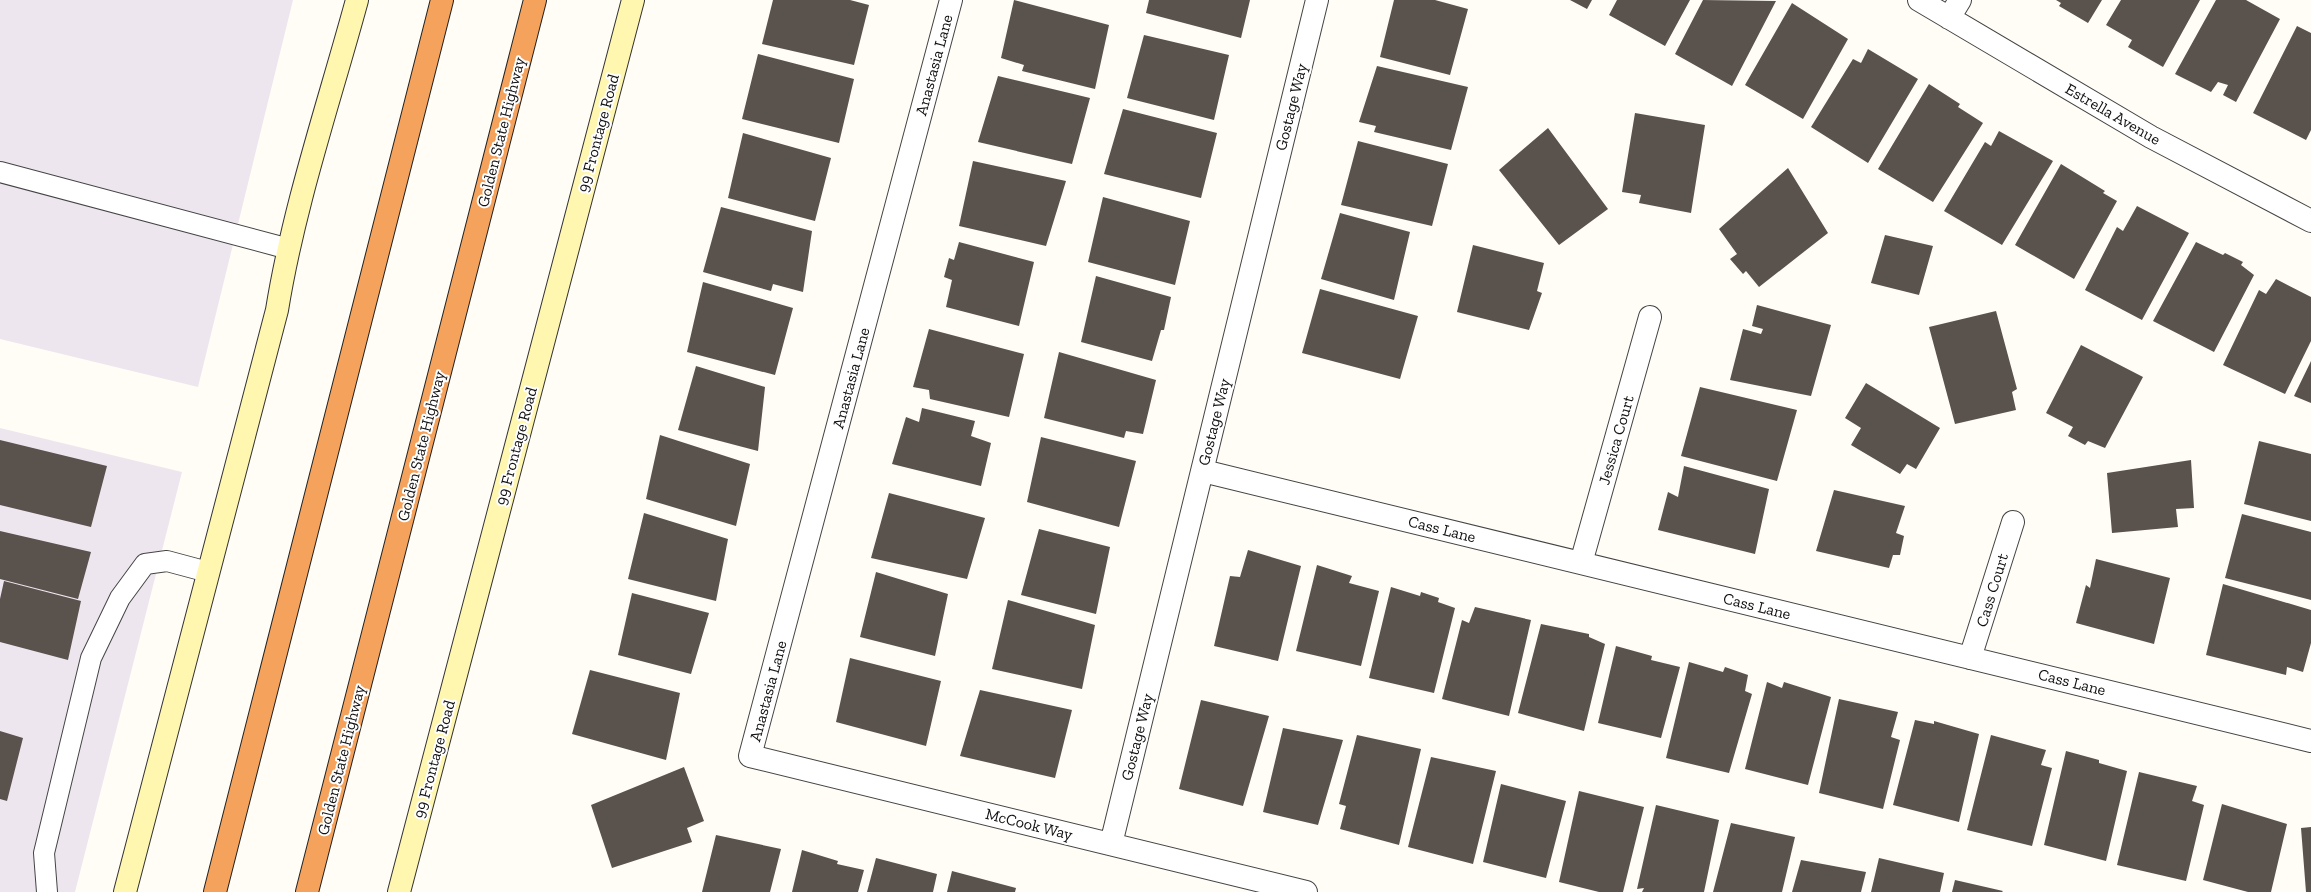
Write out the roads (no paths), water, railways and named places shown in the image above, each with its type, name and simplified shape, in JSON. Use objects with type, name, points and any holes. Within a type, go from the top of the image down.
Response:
[{"type":"highway","points":[[215,892],[442,0]]},
{"type":"highway","name":"Golden State Highway","points":[[307,892],[535,0]]},
{"type":"street","points":[[125,892],[277,310],[289,249],[357,0]]},
{"type":"street","name":"99 Frontage Road","points":[[399,892],[633,0]]},
{"type":"street","name":"Anastasia Lane","points":[[750,756],[951,0]]},
{"type":"street","name":"Gostage Way","points":[[1111,844],[1317,0]]},
{"type":"street","name":"Estrella Avenue","points":[[1919,0],[1954,9],[2151,137],[2311,221]]},
{"type":"street","name":"Jessica Court","points":[[1581,563],[1650,317]]},
{"type":"street","name":"Cass Lane","points":[[1203,470],[2311,741]]},
{"type":"street","name":"Cass Court","points":[[1970,658],[2013,522]]},
{"type":"street","name":"McCook Way","points":[[750,756],[1306,892]]},
{"type":"lane","points":[[0,172],[289,249]]},
{"type":"lane","points":[[47,892],[44,853],[90,665],[120,598],[145,564],[167,561],[208,572]]}]
